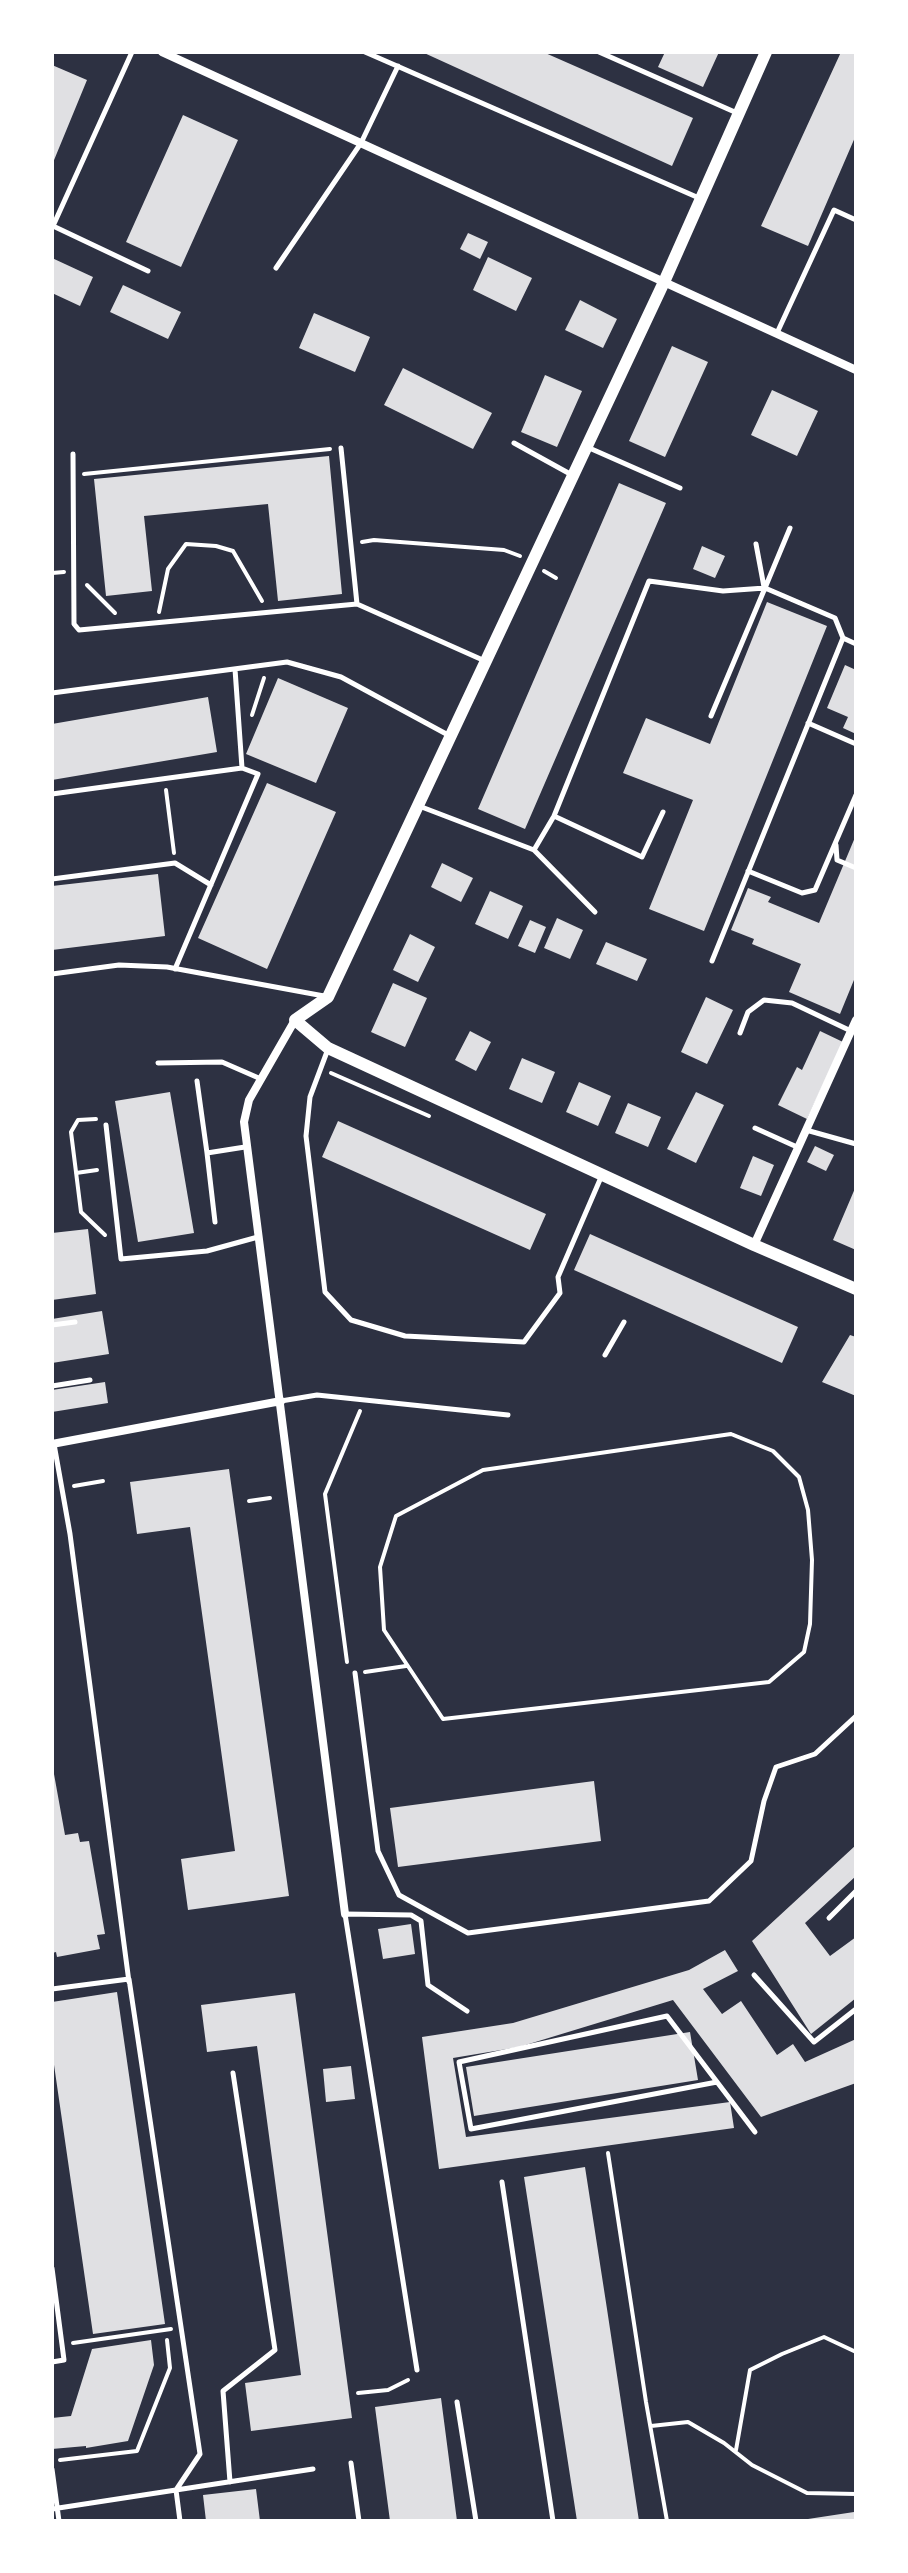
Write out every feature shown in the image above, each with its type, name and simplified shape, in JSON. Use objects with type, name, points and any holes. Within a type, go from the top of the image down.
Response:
[{"type":"street","points":[[162,52],[856,370]]},
{"type":"street","points":[[345,1914],[281,1401],[245,1147],[246,1111],[249,1100],[295,1020],[328,997],[664,282],[766,52]]},
{"type":"street","points":[[295,1020],[328,1048],[856,1289]]},
{"type":"street","points":[[754,1245],[856,1020]]},
{"type":"street","points":[[53,1444],[281,1401]]},
{"type":"lane","points":[[132,52],[53,226],[148,271]]},
{"type":"lane","points":[[365,52],[700,199]]},
{"type":"lane","points":[[599,52],[738,114]]},
{"type":"lane","points":[[276,268],[361,143],[398,66]]},
{"type":"lane","points":[[777,333],[834,210],[856,220]]},
{"type":"lane","points":[[514,443],[573,475]]},
{"type":"lane","points":[[586,447],[680,488]]},
{"type":"lane","points":[[341,448],[357,604]]},
{"type":"lane","points":[[73,454],[74,624],[79,630],[357,604],[485,662]]},
{"type":"lane","points":[[711,716],[790,528]]},
{"type":"lane","points":[[756,544],[765,588]]},
{"type":"lane","points":[[534,850],[554,816],[649,581],[723,591],[765,588],[835,618],[843,638],[856,644]]},
{"type":"lane","points":[[712,961],[843,638]]},
{"type":"lane","points":[[52,693],[287,662],[341,677],[451,736]]},
{"type":"lane","points":[[235,669],[242,768]]},
{"type":"lane","points":[[808,723],[856,744]]},
{"type":"lane","points":[[52,794],[242,768],[258,774],[175,969]]},
{"type":"lane","points":[[748,871],[802,893],[815,890],[856,795]]},
{"type":"lane","points":[[418,805],[534,850],[595,912]]},
{"type":"lane","points":[[554,816],[642,857],[663,812]]},
{"type":"lane","points":[[836,843],[837,860],[856,868]]},
{"type":"lane","points":[[52,879],[175,863],[211,885]]},
{"type":"lane","points":[[52,974],[119,965],[175,969],[328,997]]},
{"type":"lane","points":[[740,1033],[748,1012],[764,1000],[792,1003],[851,1031]]},
{"type":"lane","points":[[328,1048],[310,1097],[306,1136],[325,1292],[351,1320],[405,1336],[524,1342],[560,1293],[558,1277],[602,1175]]},
{"type":"lane","points":[[158,1063],[222,1062],[261,1079]]},
{"type":"lane","points":[[197,1081],[215,1222]]},
{"type":"lane","points":[[106,1125],[121,1259],[207,1251],[258,1237]]},
{"type":"lane","points":[[755,1128],[798,1148]]},
{"type":"lane","points":[[806,1130],[856,1144]]},
{"type":"lane","points":[[207,1153],[245,1147]]},
{"type":"lane","points":[[52,1325],[75,1322]]},
{"type":"lane","points":[[605,1355],[624,1322]]},
{"type":"lane","points":[[52,1386],[90,1380]]},
{"type":"lane","points":[[281,1401],[317,1395],[508,1415]]},
{"type":"lane","points":[[53,1444],[73,1550],[130,1990],[200,2454],[176,2490],[180,2521]]},
{"type":"lane","points":[[355,1673],[378,1851],[399,1895],[468,1933],[709,1901],[751,1861],[764,1801],[776,1767],[815,1754],[856,1716]]},
{"type":"lane","points":[[829,1918],[856,1891]]},
{"type":"lane","points":[[417,2370],[345,1914],[411,1915],[421,1921],[428,1985],[467,2011]]},
{"type":"lane","points":[[754,1975],[814,2042],[856,2009]]},
{"type":"lane","points":[[52,1989],[129,1979],[130,1990]]},
{"type":"lane","points":[[717,2082],[471,2129],[459,2062],[667,2016],[755,2132]]},
{"type":"lane","points":[[230,2482],[223,2391],[275,2350],[233,2073]]},
{"type":"lane","points":[[502,2182],[553,2521]]},
{"type":"lane","points":[[52,2268],[64,2360],[52,2362]]},
{"type":"lane","points":[[457,2402],[476,2521]]},
{"type":"lane","points":[[351,2463],[359,2521]]},
{"type":"lane","points":[[52,2469],[59,2521]]},
{"type":"lane","points":[[55,2509],[313,2469]]},
{"type":"path","points":[[72,475],[341,448]]},
{"type":"path","points":[[351,545],[374,540],[504,550],[556,578]]},
{"type":"path","points":[[157,623],[168,569],[186,544],[216,546],[233,551],[269,613]]},
{"type":"path","points":[[52,573],[73,572],[128,625]]},
{"type":"path","points":[[164,779],[175,863]]},
{"type":"path","points":[[106,1125],[94,1118],[78,1120],[71,1132],[81,1212],[120,1252]]},
{"type":"path","points":[[76,1173],[111,1168]]},
{"type":"path","points":[[364,1400],[325,1494],[347,1666],[355,1673],[406,1666]]},
{"type":"path","points":[[731,1434],[773,1451],[799,1477],[808,1510],[812,1560],[810,1624],[804,1652],[769,1682],[443,1719],[406,1666],[384,1630],[380,1567],[396,1516],[483,1470],[731,1434]]},
{"type":"path","points":[[62,1488],[103,1481]]},
{"type":"path","points":[[249,1501],[270,1498]]},
{"type":"path","points":[[608,2153],[667,2521]]},
{"type":"path","points":[[62,2344],[181,2328]]},
{"type":"path","points":[[52,2461],[137,2451],[170,2368],[166,2330]]},
{"type":"path","points":[[736,2452],[750,2370],[824,2337],[856,2352]]},
{"type":"path","points":[[358,2393],[388,2390],[412,2378],[417,2370]]},
{"type":"path","points":[[650,2426],[688,2422],[752,2465],[807,2493],[856,2494]]},
{"type":"building","points":[[422,52],[543,52],[693,118],[672,166]]},
{"type":"building","points":[[665,52],[719,52],[703,87],[658,67]]},
{"type":"building","points":[[841,52],[856,52],[856,135],[808,246],[761,226]]},
{"type":"building","points":[[52,65],[87,80],[52,165]]},
{"type":"building","points":[[183,115],[238,140],[181,267],[126,242]]},
{"type":"building","points":[[468,233],[488,242],[480,259],[460,249]]},
{"type":"building","points":[[488,257],[532,278],[516,311],[473,290]]},
{"type":"building","points":[[52,258],[93,277],[80,306],[52,293]]},
{"type":"building","points":[[123,285],[181,312],[168,339],[110,312]]},
{"type":"building","points":[[580,300],[617,319],[603,348],[565,330]]},
{"type":"building","points":[[314,313],[370,337],[355,372],[299,348]]},
{"type":"building","points":[[672,346],[708,362],[665,457],[629,441]]},
{"type":"building","points":[[403,368],[492,413],[473,449],[384,405]]},
{"type":"building","points":[[545,375],[582,391],[557,447],[521,432]]},
{"type":"building","points":[[772,390],[818,411],[797,456],[751,435]]},
{"type":"building","points":[[329,456],[342,594],[278,601],[268,504],[144,516],[152,591],[106,596],[94,479]]},
{"type":"building","points":[[619,483],[666,503],[525,829],[478,809]]},
{"type":"building","points":[[702,546],[725,556],[715,578],[693,569]]},
{"type":"building","points":[[767,602],[827,626],[704,931],[649,909],[693,800],[623,773],[646,718],[710,744]]},
{"type":"building","points":[[845,665],[856,670],[856,734],[843,728],[848,717],[827,708]]},
{"type":"building","points":[[278,678],[348,708],[316,783],[246,754]]},
{"type":"building","points":[[208,697],[217,752],[52,780],[52,724]]},
{"type":"building","points":[[267,783],[336,812],[267,969],[198,938]]},
{"type":"building","points":[[856,835],[856,975],[840,1014],[789,992],[801,964],[752,944],[754,939],[731,930],[748,888],[771,897],[768,902],[819,923]]},
{"type":"building","points":[[442,863],[473,878],[461,902],[431,887]]},
{"type":"building","points":[[158,874],[165,936],[52,950],[52,886]]},
{"type":"building","points":[[490,891],[523,906],[508,939],[475,924]]},
{"type":"building","points":[[557,918],[583,930],[570,959],[544,948]]},
{"type":"building","points":[[530,920],[546,927],[535,953],[518,946]]},
{"type":"building","points":[[410,934],[435,947],[418,982],[393,970]]},
{"type":"building","points":[[606,942],[647,959],[637,981],[596,964]]},
{"type":"building","points":[[393,983],[427,998],[405,1047],[371,1032]]},
{"type":"building","points":[[706,997],[733,1010],[707,1064],[681,1052]]},
{"type":"building","points":[[470,1031],[491,1042],[476,1071],[455,1060]]},
{"type":"building","points":[[820,1031],[843,1042],[807,1119],[778,1105],[797,1067],[802,1070]]},
{"type":"building","points":[[522,1058],[555,1072],[542,1103],[509,1089]]},
{"type":"building","points":[[579,1082],[611,1096],[598,1126],[566,1112]]},
{"type":"building","points":[[170,1092],[194,1233],[138,1242],[115,1101]]},
{"type":"building","points":[[696,1092],[724,1105],[696,1163],[667,1149]]},
{"type":"building","points":[[628,1103],[661,1117],[648,1147],[615,1133]]},
{"type":"building","points":[[338,1121],[546,1214],[530,1250],[322,1157]]},
{"type":"building","points":[[815,1146],[834,1155],[826,1171],[807,1162]]},
{"type":"building","points":[[753,1156],[774,1165],[761,1196],[740,1188]]},
{"type":"building","points":[[856,1186],[856,1250],[833,1240]]},
{"type":"building","points":[[88,1229],[96,1294],[52,1300],[52,1233]]},
{"type":"building","points":[[590,1234],[798,1327],[782,1363],[574,1270]]},
{"type":"building","points":[[102,1311],[109,1354],[52,1363],[52,1319]]},
{"type":"building","points":[[850,1335],[856,1337],[856,1396],[822,1382]]},
{"type":"building","points":[[105,1382],[108,1403],[52,1412],[52,1390]]},
{"type":"building","points":[[229,1469],[289,1896],[188,1910],[181,1859],[235,1851],[190,1527],[137,1534],[130,1482]]},
{"type":"building","points":[[52,1763],[65,1835],[78,1833],[80,1842],[89,1841],[105,1934],[97,1935],[100,1949],[57,1957],[56,1952],[52,1953]]},
{"type":"building","points":[[594,1781],[601,1841],[398,1867],[390,1808]]},
{"type":"building","points":[[856,1845],[856,1876],[805,1923],[830,1956],[856,1937],[856,1998],[811,2034],[752,1941]]},
{"type":"building","points":[[411,1924],[415,1954],[383,1959],[378,1929]]},
{"type":"building","points":[[725,1950],[738,1971],[703,1989],[722,2014],[741,2001],[777,2055],[793,2044],[805,2062],[856,2039],[856,2083],[761,2117],[673,2000],[519,2047],[453,2058],[466,2137],[730,2102],[734,2128],[439,2169],[422,2037],[513,2023],[689,1970]]},
{"type":"building","points":[[117,1992],[165,2324],[93,2334],[52,2051],[52,2002]]},
{"type":"building","points":[[295,1993],[352,2418],[251,2431],[245,2383],[301,2375],[257,2046],[207,2052],[201,2005]]},
{"type":"building","points":[[690,2032],[698,2080],[474,2116],[466,2067]]},
{"type":"building","points":[[351,2066],[355,2099],[326,2102],[323,2069]]},
{"type":"building","points":[[585,2167],[639,2521],[577,2521],[524,2177]]},
{"type":"building","points":[[151,2340],[154,2365],[128,2441],[86,2448],[52,2449],[52,2418],[71,2416],[92,2349]]},
{"type":"building","points":[[441,2398],[457,2521],[390,2521],[375,2407]]},
{"type":"building","points":[[256,2489],[260,2521],[206,2521],[203,2495]]},
{"type":"building","points":[[854,2512],[856,2521],[808,2521],[808,2519]]}]
